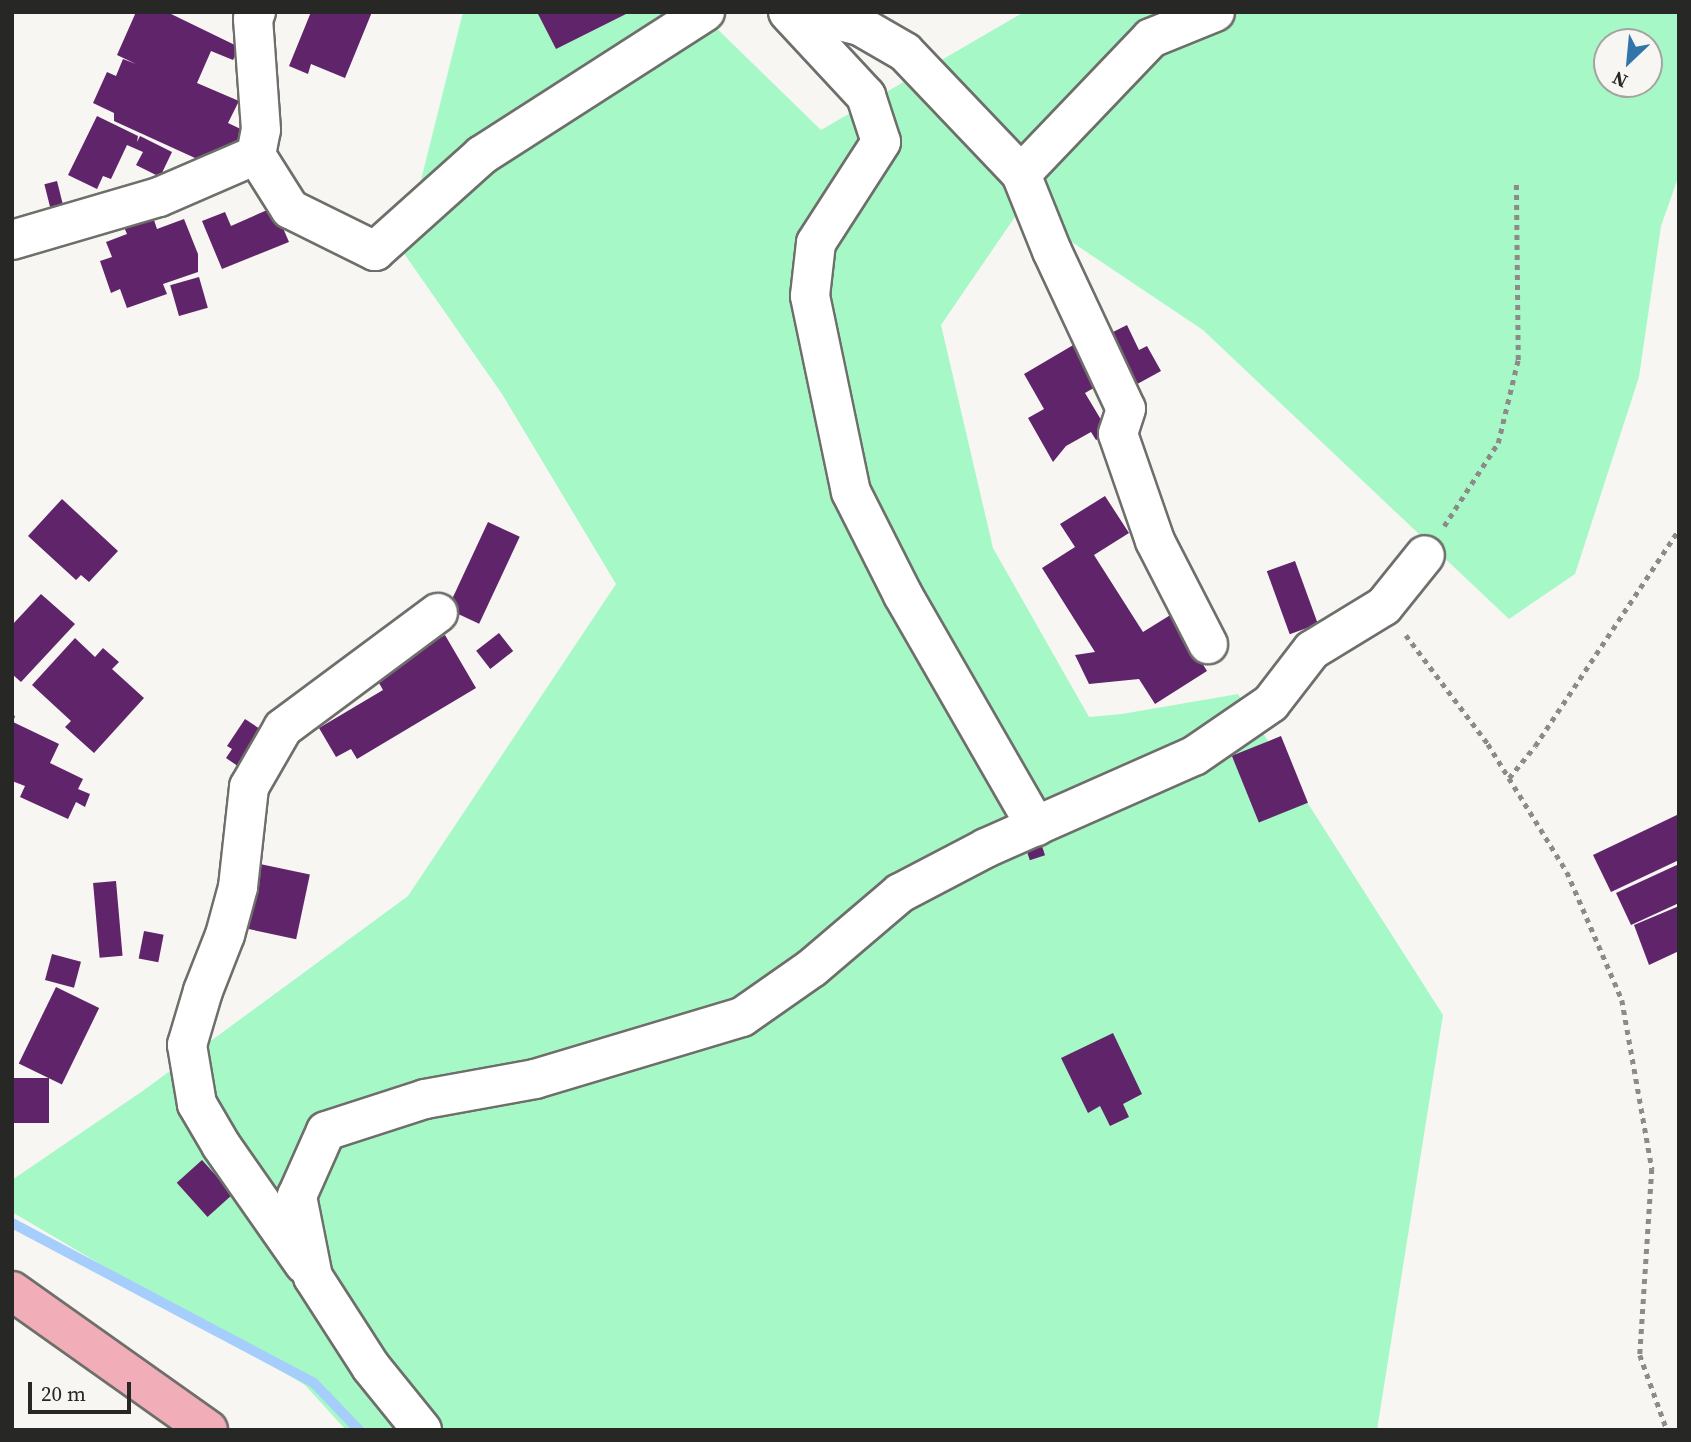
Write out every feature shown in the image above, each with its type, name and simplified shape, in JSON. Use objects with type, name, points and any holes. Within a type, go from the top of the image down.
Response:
[{"type":"main road","points":[[12,1290],[208,1430]]},
{"type":"street","points":[[256,12],[253,19],[261,130],[256,155],[290,208],[375,251],[482,155],[705,12]]},
{"type":"street","points":[[788,12],[866,96],[881,142],[816,243],[810,296],[851,492],[903,595],[1036,826]]},
{"type":"street","points":[[804,12],[860,26],[905,52],[1021,174],[1052,251],[1126,409],[1118,434],[1155,541],[1208,644]]},
{"type":"street","points":[[1021,174],[1151,38],[1215,12]]},
{"type":"street","points":[[12,240],[159,197],[256,155]]},
{"type":"street","points":[[313,1277],[298,1196],[326,1131],[425,1099],[535,1079],[741,1017],[812,968],[900,893],[986,848],[1194,756],[1271,703],[1312,650],[1384,606],[1425,555]]},
{"type":"street","points":[[422,1430],[371,1367],[313,1277],[221,1145],[197,1104],[187,1045],[203,991],[226,935],[238,887],[249,787],[283,728],[438,613]]},
{"type":"path","points":[[1425,555],[1498,443],[1518,360],[1516,182]]},
{"type":"path","points":[[1509,778],[1535,746],[1679,529]]},
{"type":"path","points":[[1384,606],[1488,744],[1567,872],[1622,1000],[1652,1169],[1640,1355],[1667,1430]]},
{"type":"green space","points":[[463,12],[700,12],[821,130],[1024,12],[1679,12],[1679,175],[1661,226],[1639,377],[1575,574],[1509,619],[1203,330],[1021,208],[941,325],[993,548],[1089,717],[1238,694],[1443,1015],[1377,1430],[346,1430],[305,1385],[12,1212],[12,1180],[144,1090],[408,896],[616,584],[502,394],[403,252]]},
{"type":"building","points":[[136,12],[167,12],[239,47],[233,60],[211,51],[197,83],[239,101],[228,123],[247,132],[236,156],[206,163],[114,121],[114,113],[93,103],[107,72],[116,76],[123,59],[136,64],[117,55]]},
{"type":"building","points":[[311,12],[372,12],[345,78],[311,64],[308,74],[289,66]]},
{"type":"building","points":[[537,12],[630,12],[556,49]]},
{"type":"building","points":[[97,116],[138,136],[137,142],[140,136],[172,152],[160,177],[136,165],[143,152],[127,145],[111,179],[103,176],[97,189],[68,175]]},
{"type":"building","points":[[57,181],[64,210],[52,213],[44,184]]},
{"type":"building","points":[[274,207],[289,242],[222,269],[202,221],[225,212],[231,226]]},
{"type":"building","points":[[153,217],[157,229],[184,219],[198,254],[198,272],[163,284],[167,294],[127,308],[120,289],[111,293],[100,261],[112,257],[106,242],[127,234],[124,227]]},
{"type":"building","points":[[199,277],[208,308],[179,316],[170,285]]},
{"type":"building","points":[[1127,325],[1139,350],[1147,346],[1161,371],[1130,388],[1107,335]]},
{"type":"building","points":[[1075,344],[1099,385],[1085,393],[1109,433],[1096,440],[1091,432],[1066,446],[1053,462],[1028,418],[1044,409],[1024,374]]},
{"type":"building","points":[[1105,496],[1129,533],[1094,555],[1143,632],[1172,614],[1207,671],[1155,704],[1139,679],[1089,684],[1075,655],[1095,652],[1042,568],[1075,547],[1060,524]]},
{"type":"building","points":[[62,499],[118,551],[89,582],[81,575],[76,580],[28,536]]},
{"type":"building","points":[[488,522],[520,537],[479,624],[447,609]]},
{"type":"building","points":[[1295,561],[1318,624],[1290,634],[1267,571]]},
{"type":"building","points":[[41,594],[75,624],[21,682],[12,674],[12,625]]},
{"type":"building","points":[[499,633],[513,651],[490,669],[476,651]]},
{"type":"building","points":[[445,635],[476,688],[357,759],[351,749],[336,757],[319,728],[383,690],[375,676]]},
{"type":"building","points":[[75,638],[95,657],[103,648],[119,662],[112,669],[144,698],[94,753],[65,727],[71,721],[32,685]]},
{"type":"building","points":[[12,715],[15,716],[13,722],[59,744],[50,763],[83,779],[78,789],[90,794],[85,807],[76,802],[68,819],[20,797],[25,786],[12,781]]},
{"type":"building","points":[[245,719],[272,737],[248,773],[226,758],[232,749],[227,746]]},
{"type":"building","points":[[1281,736],[1308,803],[1259,823],[1232,756]]},
{"type":"building","points":[[1679,814],[1679,860],[1611,892],[1593,855]]},
{"type":"building","points":[[1041,843],[1045,855],[1030,860],[1026,848]]},
{"type":"building","points":[[260,864],[310,875],[296,939],[246,929]]},
{"type":"building","points":[[1679,864],[1679,903],[1631,925],[1616,893]]},
{"type":"building","points":[[116,881],[123,956],[100,958],[93,883]]},
{"type":"building","points":[[1679,906],[1679,951],[1649,965],[1634,925]]},
{"type":"building","points":[[144,931],[164,935],[158,962],[139,958]]},
{"type":"building","points":[[52,954],[81,962],[74,988],[45,980]]},
{"type":"building","points":[[56,987],[99,1008],[62,1084],[19,1063]]},
{"type":"building","points":[[1113,1033],[1142,1094],[1123,1104],[1129,1117],[1110,1126],[1100,1106],[1088,1113],[1061,1058]]},
{"type":"building","points":[[12,1078],[49,1078],[49,1123],[12,1123]]},
{"type":"building","points":[[202,1160],[233,1194],[208,1217],[177,1183]]},
{"type":"waterway","points":[[12,1223],[314,1383],[359,1430]]}]
